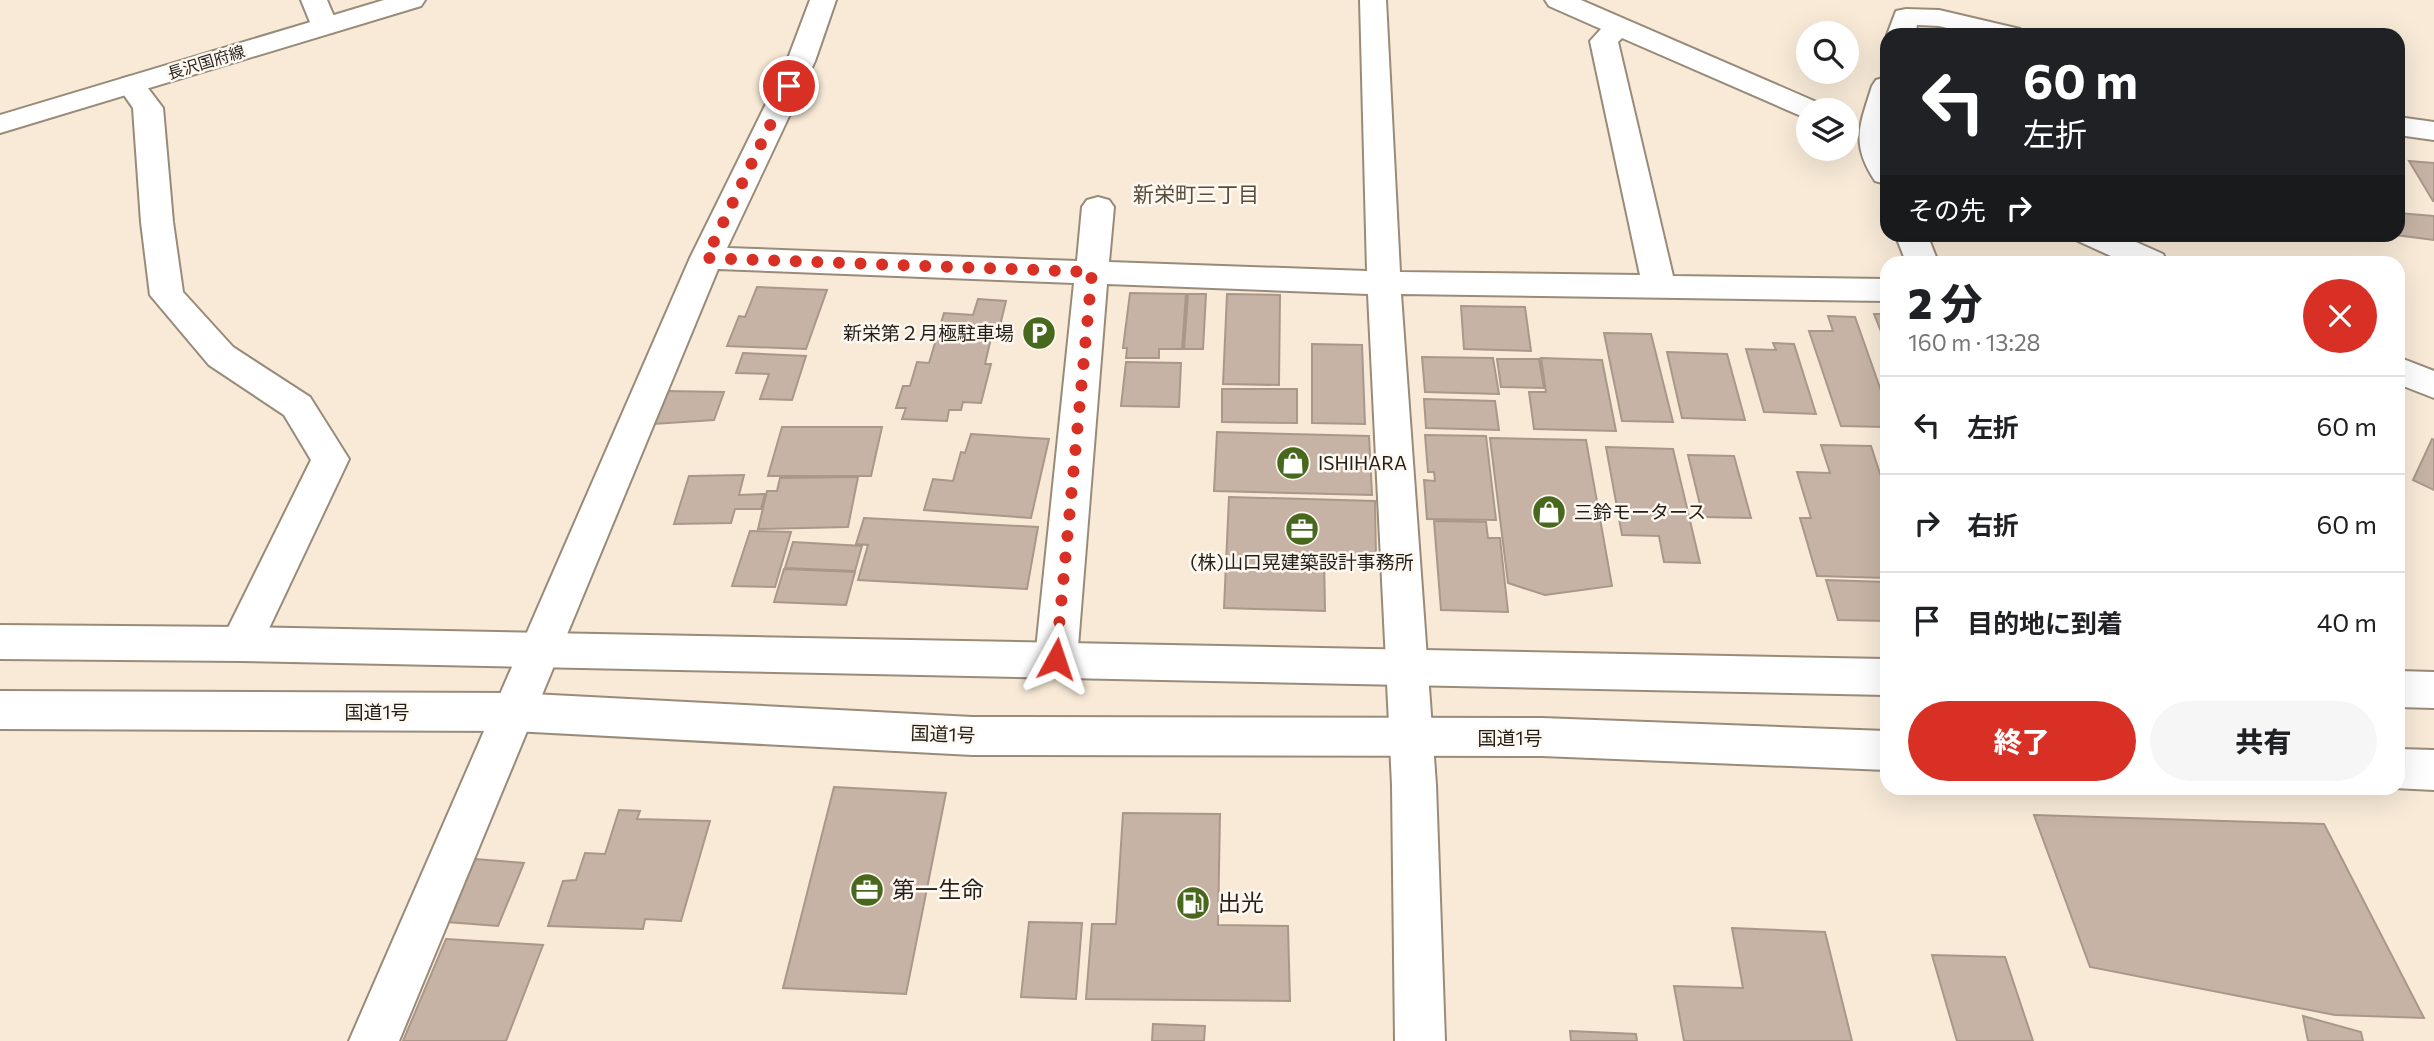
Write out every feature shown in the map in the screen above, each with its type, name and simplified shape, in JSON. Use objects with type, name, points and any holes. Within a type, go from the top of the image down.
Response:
[{"type":"main road","name":"長沢国府線","points":[[0,124],[131,85],[319,13],[412,0]]},
{"type":"main road","points":[[374,1041],[706,258],[801,61],[823,0]]},
{"type":"main road","points":[[1373,0],[1384,283],[1411,738],[1420,1041]]},
{"type":"main road","points":[[1558,0],[1593,7],[1619,26],[1796,103]]},
{"type":"main road","points":[[1903,28],[1906,17],[1939,18],[1981,28]]},
{"type":"main road","points":[[1619,26],[1604,41],[1659,286]]},
{"type":"main road","points":[[131,85],[148,108],[157,222],[167,295],[221,356],[297,406],[330,459],[241,644]]},
{"type":"main road","points":[[1880,103],[1868,136],[1880,161]]},
{"type":"main road","points":[[2405,127],[2434,131]]},
{"type":"main road","points":[[1056,659],[1098,207]]},
{"type":"main road","points":[[2107,242],[2138,256]]},
{"type":"main road","points":[[706,258],[1384,283],[1880,290]]},
{"type":"main road","points":[[2405,373],[2434,385]]},
{"type":"main road","points":[[0,642],[1056,659],[1880,677]]},
{"type":"main road","points":[[2405,689],[2434,690]]},
{"type":"main road","name":"国道1号","points":[[0,710],[513,712],[972,736],[1542,737],[1880,751]]},
{"type":"main road","points":[[2405,769],[2434,770]]},
{"type":"building","points":[[2409,161],[2434,163],[2434,201],[2433,201]]},
{"type":"building","points":[[2405,214],[2434,216],[2434,240],[2405,236]]},
{"type":"building","points":[[757,287],[827,290],[806,349],[727,346],[739,316],[745,317]]},
{"type":"building","points":[[1130,293],[1186,294],[1182,349],[1159,349],[1159,358],[1126,358],[1127,348],[1123,348]]},
{"type":"building","points":[[1188,294],[1206,294],[1203,349],[1184,349]]},
{"type":"building","points":[[1227,294],[1280,295],[1279,385],[1223,384]]},
{"type":"building","points":[[978,299],[1006,301],[997,338],[991,338],[985,364],[991,364],[981,403],[963,402],[961,410],[949,410],[947,421],[902,419],[906,408],[896,408],[903,386],[910,386],[917,362],[929,363],[944,313],[973,315]]},
{"type":"building","points":[[1461,306],[1525,307],[1531,351],[1464,349]]},
{"type":"building","points":[[1874,314],[1880,314],[1880,329]]},
{"type":"building","points":[[1828,316],[1855,317],[1880,388],[1880,427],[1841,426],[1809,331],[1833,331]]},
{"type":"building","points":[[1604,333],[1651,334],[1673,422],[1622,421]]},
{"type":"building","points":[[1773,343],[1794,344],[1816,414],[1764,412],[1746,349],[1776,350]]},
{"type":"building","points":[[1312,344],[1362,345],[1365,424],[1312,423]]},
{"type":"building","points":[[1667,352],[1727,354],[1745,420],[1682,418]]},
{"type":"building","points":[[743,353],[806,356],[792,400],[760,399],[769,374],[736,373]]},
{"type":"building","points":[[1422,357],[1493,358],[1499,394],[1425,392]]},
{"type":"building","points":[[1541,358],[1602,360],[1616,431],[1534,429],[1529,392],[1546,392]]},
{"type":"building","points":[[1497,359],[1539,359],[1544,388],[1501,387]]},
{"type":"building","points":[[1126,362],[1181,363],[1179,407],[1121,406]]},
{"type":"building","points":[[1222,389],[1297,389],[1297,423],[1222,422]]},
{"type":"building","points":[[667,391],[724,392],[714,420],[654,424]]},
{"type":"building","points":[[1424,399],[1495,401],[1499,430],[1426,428]]},
{"type":"building","points":[[782,427],[882,427],[871,476],[768,476]]},
{"type":"building","name":"ISHIHARA","points":[[1217,432],[1369,436],[1372,495],[1214,491]]},
{"type":"building","points":[[971,434],[1049,439],[1031,518],[924,510],[933,479],[953,481],[961,452],[965,453]]},
{"type":"building","points":[[1425,435],[1486,436],[1496,520],[1427,519],[1424,480],[1435,481],[1434,472],[1428,472]]},
{"type":"building","name":"三鈴モータース","points":[[1490,438],[1586,440],[1612,586],[1545,595],[1508,583]]},
{"type":"building","points":[[2432,439],[2434,440],[2434,490],[2413,480]]},
{"type":"building","points":[[1821,445],[1871,446],[1880,474],[1880,578],[1817,576],[1800,518],[1811,518],[1797,472],[1830,473]]},
{"type":"building","points":[[1606,447],[1673,449],[1700,563],[1664,562],[1659,536],[1622,535]]},
{"type":"building","points":[[1688,455],[1734,456],[1751,518],[1703,517]]},
{"type":"building","points":[[744,475],[739,495],[765,494],[761,509],[735,509],[731,523],[674,524],[689,476]]},
{"type":"building","points":[[858,477],[848,527],[758,529],[767,491],[777,491],[780,478]]},
{"type":"building","name":"(株)山口晃建築設計事務所","points":[[1229,497],[1375,501],[1376,558],[1324,556],[1325,611],[1224,608]]},
{"type":"building","points":[[864,518],[1038,527],[1027,589],[858,580],[868,545],[856,544]]},
{"type":"building","points":[[1434,521],[1486,522],[1488,538],[1500,538],[1508,612],[1441,610]]},
{"type":"building","points":[[750,531],[791,532],[775,587],[732,586]]},
{"type":"building","points":[[793,542],[862,546],[855,571],[785,568]]},
{"type":"building","points":[[784,569],[855,572],[846,605],[774,602]]},
{"type":"building","points":[[1826,580],[1880,582],[1880,621],[1838,620]]},
{"type":"building","name":"第一生命","points":[[834,787],[946,793],[906,994],[783,988]]},
{"type":"building","points":[[619,810],[640,811],[637,819],[710,821],[681,921],[645,919],[643,929],[548,926],[563,881],[576,880],[585,853],[605,854]]},
{"type":"building","points":[[1123,813],[1220,814],[1218,925],[1288,926],[1290,1001],[1086,999],[1092,924],[1116,924]]},
{"type":"building","points":[[2034,815],[2324,824],[2424,1018],[2335,1015],[2090,967]]},
{"type":"building","points":[[475,859],[524,863],[498,926],[447,922]]},
{"type":"building","points":[[1029,922],[1082,923],[1076,999],[1021,997]]},
{"type":"building","points":[[1732,928],[1825,932],[1852,1041],[1684,1041],[1674,986],[1743,988]]},
{"type":"building","points":[[446,939],[543,945],[506,1041],[403,1041]]},
{"type":"building","points":[[1932,955],[2005,957],[2033,1041],[1957,1041]]},
{"type":"building","points":[[2303,1016],[2361,1032],[2363,1041],[2308,1041]]},
{"type":"building","points":[[1153,1024],[1205,1026],[1204,1041],[1152,1041]]},
{"type":"building","points":[[1570,1031],[1636,1034],[1637,1041],[1571,1041]]},
{"type":"place","name":"新栄第２月極駐車場","points":[[1039,333]]},
{"type":"place","name":"ISHIHARA","points":[[1293,463]]},
{"type":"place","name":"三鈴モータース","points":[[1549,512]]},
{"type":"place","name":"(株)山口晃建築設計事務所","points":[[1302,529]]},
{"type":"place","name":"第一生命","points":[[867,890]]},
{"type":"place","name":"出光","points":[[1193,903]]},
{"type":"district","name":"新栄町三丁目","points":[[1196,195]]},
{"type":"route","points":[[789,86],[706,258],[1092,272],[1056,659]]}]
